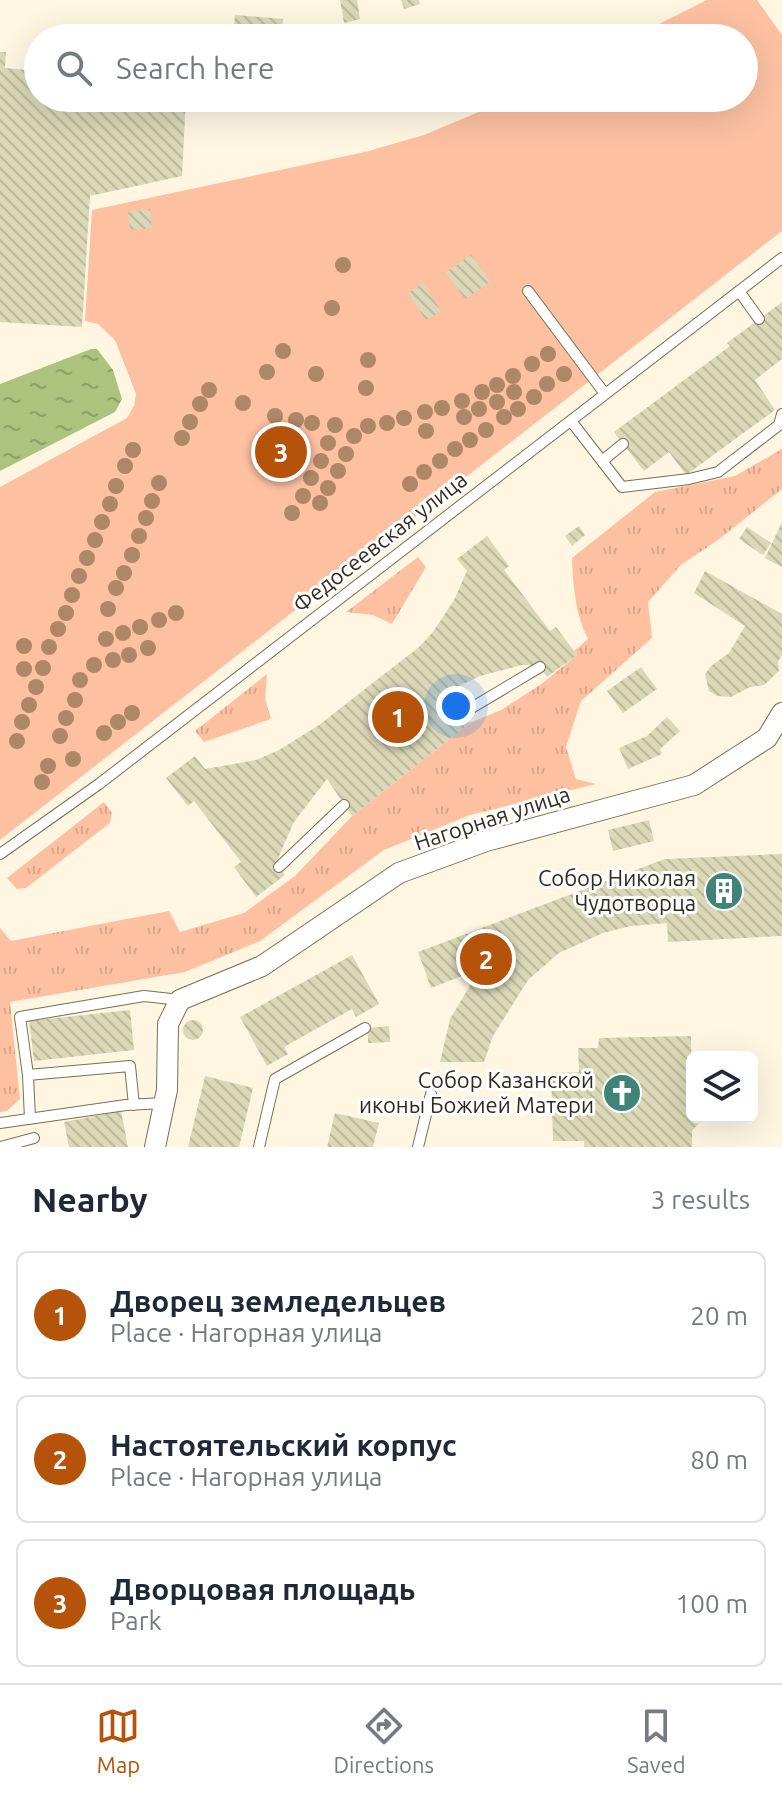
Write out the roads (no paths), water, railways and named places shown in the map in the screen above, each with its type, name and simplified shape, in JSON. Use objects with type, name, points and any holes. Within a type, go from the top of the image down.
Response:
[{"type":"street","name":"Нагорная улица","points":[[180,1000],[262,966],[399,873],[486,841],[694,785],[767,738],[782,713]]},
{"type":"street","points":[[155,1147],[164,1103],[168,1024],[180,1000]]},
{"type":"lane","name":"Федосеевская улица","points":[[0,854],[99,784],[782,258]]},
{"type":"lane","points":[[528,291],[605,394]]},
{"type":"lane","points":[[739,291],[759,319]]},
{"type":"lane","points":[[571,421],[622,487],[689,479],[718,472],[779,425],[782,414]]},
{"type":"lane","points":[[602,461],[623,444]]},
{"type":"lane","points":[[463,713],[540,667]]},
{"type":"lane","points":[[279,867],[344,805]]},
{"type":"lane","points":[[30,1119],[20,1017],[144,996],[180,1000]]},
{"type":"lane","points":[[259,1147],[275,1079],[365,1028]]},
{"type":"lane","points":[[28,1075],[130,1066],[134,1105]]},
{"type":"lane","points":[[418,1147],[431,1094]]},
{"type":"lane","points":[[0,1123],[164,1103]]},
{"type":"lane","points":[[1,1147],[34,1138]]},
{"type":"water","points":[[97,349],[113,370],[122,399],[115,412],[0,471],[0,384]]},
{"type":"place","name":"Дворцовая площадь","points":[[281,452]]},
{"type":"place","name":"Дворец земледельцев","points":[[398,717]]},
{"type":"place","name":"Собор Николая Чудотворца","points":[[724,891]]},
{"type":"place","name":"Настоятельский корпус","points":[[486,959]]},
{"type":"place","name":"Собор Казанской иконы Божией Матери","points":[[622,1093]]}]
